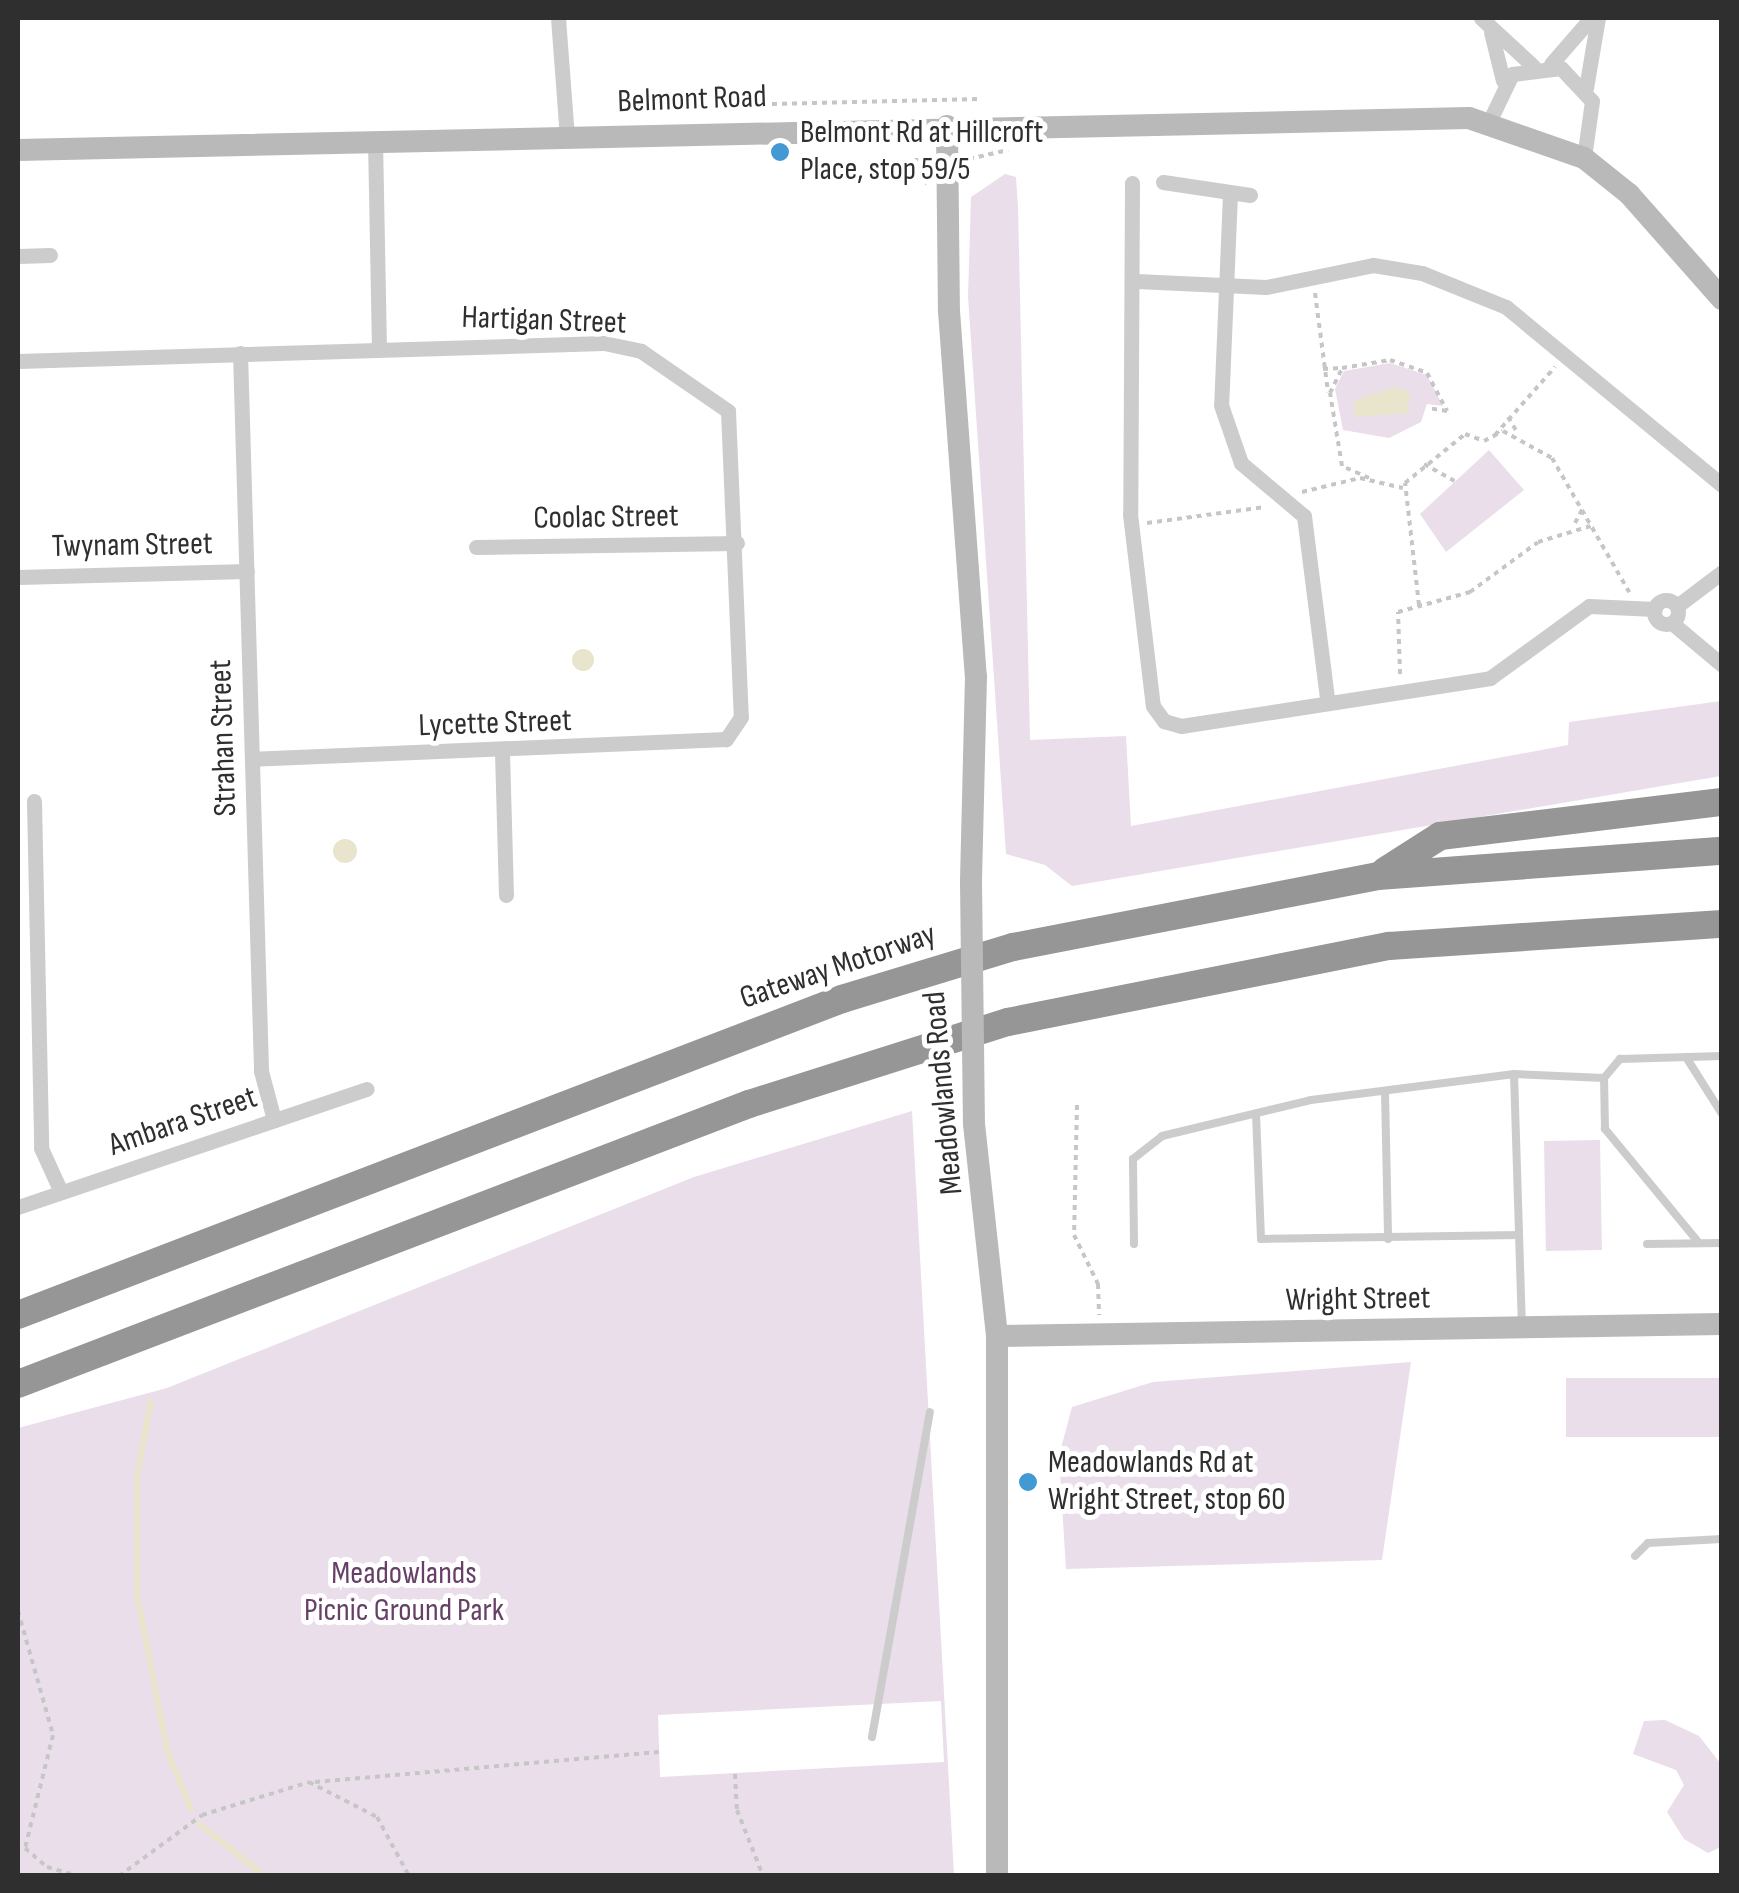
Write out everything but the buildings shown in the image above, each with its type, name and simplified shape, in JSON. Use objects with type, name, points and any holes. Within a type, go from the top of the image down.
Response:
[{"type":"highway","points":[[1378,876],[1440,836],[1722,802]]},
{"type":"highway","name":"Gateway Motorway","points":[[18,1315],[925,972],[1114,922],[1378,876],[1722,851]]},
{"type":"highway","points":[[18,1384],[749,1104],[1008,1022],[1389,946],[1722,924]]},
{"type":"main road","name":"Belmont Road","points":[[18,150],[1396,115],[1489,122],[1584,158],[1629,194],[1722,299]]},
{"type":"main road","name":"Meadowlands Road","points":[[947,126],[949,312],[976,676],[971,880],[974,1124],[997,1336],[990,1563],[997,1876]]},
{"type":"main road","name":"Wright Street","points":[[997,1336],[1722,1324]]},
{"type":"street","points":[[558,18],[567,137]]},
{"type":"street","points":[[1503,82],[1533,66],[1551,64],[1594,18]]},
{"type":"street","points":[[1584,158],[1594,124],[1586,88],[1594,18]]},
{"type":"street","points":[[1486,24],[1533,66]]},
{"type":"street","points":[[1486,24],[1503,82],[1489,122]]},
{"type":"street","points":[[1551,64],[1586,88]]},
{"type":"street","points":[[375,140],[379,346]]},
{"type":"street","points":[[1163,182],[1250,195]]},
{"type":"street","points":[[1132,183],[1136,280],[1130,514],[1153,706],[1181,726],[1327,698],[1490,678],[1581,610],[1632,605],[1654,609],[1722,666]]},
{"type":"street","points":[[1230,194],[1223,285],[1227,436],[1241,463],[1304,516],[1327,698]]},
{"type":"street","points":[[18,256],[50,255]]},
{"type":"street","points":[[1136,280],[1223,285],[1314,278],[1373,265],[1422,273],[1506,307],[1722,485]]},
{"type":"street","name":"Hartigan Street","points":[[18,361],[379,346],[641,351],[728,411],[736,543],[736,731]]},
{"type":"street","name":"Strahan Street","points":[[240,353],[260,1071],[274,1120]]},
{"type":"street","name":"Coolac Street","points":[[476,547],[736,543]]},
{"type":"street","name":"Twynam Street","points":[[18,577],[247,571]]},
{"type":"street","points":[[1672,623],[1677,606],[1722,572]]},
{"type":"street","points":[[1654,609],[1665,600],[1677,606]]},
{"type":"street","name":"Lycette Street","points":[[253,758],[712,743],[736,731]]},
{"type":"street","points":[[502,752],[506,895]]},
{"type":"street","points":[[34,801],[41,1148],[61,1192]]},
{"type":"street","name":"Ambara Street","points":[[18,1207],[367,1088]]},
{"type":"lane","points":[[1699,1243],[1605,1130],[1604,1078],[1620,1059],[1722,1056]]},
{"type":"lane","points":[[1686,1058],[1722,1114]]},
{"type":"lane","points":[[1134,1244],[1134,1159],[1144,1146],[1256,1114],[1385,1092],[1514,1074],[1604,1078]]},
{"type":"lane","points":[[1514,1074],[1522,1329]]},
{"type":"lane","points":[[1385,1092],[1388,1239]]},
{"type":"lane","points":[[1256,1114],[1261,1239],[1519,1235]]},
{"type":"lane","points":[[1647,1244],[1722,1243]]},
{"type":"lane","points":[[872,1737],[930,1412]]},
{"type":"lane","points":[[1635,1556],[1648,1544],[1722,1539]]},
{"type":"path","points":[[657,98],[692,106],[979,100]]},
{"type":"path","points":[[969,159],[1006,154]]},
{"type":"path","points":[[914,160],[922,160]]},
{"type":"path","points":[[1314,278],[1323,369],[1342,466],[1369,478]]},
{"type":"path","points":[[1495,434],[1565,356]]},
{"type":"path","points":[[1323,369],[1390,360],[1427,373],[1447,411],[1427,408]]},
{"type":"path","points":[[1330,397],[1342,368]]},
{"type":"path","points":[[1508,417],[1517,432],[1552,458],[1584,506],[1632,605]]},
{"type":"path","points":[[1419,605],[1402,502],[1424,464],[1465,434],[1472,441],[1517,432]]},
{"type":"path","points":[[1424,464],[1455,482]]},
{"type":"path","points":[[1402,689],[1393,618],[1419,605],[1470,592],[1570,527],[1584,506]]},
{"type":"path","points":[[1570,527],[1594,525]]},
{"type":"path","points":[[1077,1105],[1074,1236],[1098,1284],[1099,1334]]},
{"type":"path","points":[[18,1611],[53,1735],[25,1848],[47,1867],[79,1876]]},
{"type":"path","points":[[119,1876],[202,1814],[310,1782],[659,1752]]},
{"type":"path","points":[[735,1774],[737,1810],[763,1876]]},
{"type":"path","points":[[310,1782],[376,1817],[410,1876]]},
{"type":"green space","points":[[1005,174],[1016,177],[1018,207],[1030,740],[1126,736],[1131,826],[1568,745],[1569,722],[1721,701],[1721,776],[1072,886],[1045,865],[1006,854],[968,297],[971,197]]},
{"type":"green space","points":[[1390,363],[1427,375],[1443,406],[1427,404],[1421,422],[1389,438],[1343,430],[1335,389],[1344,371]]},
{"type":"green space","points":[[1489,450],[1524,490],[1446,552],[1420,514]]},
{"type":"green space","name":"Meadowlands Picnic Ground Park","points":[[912,1111],[954,1875],[18,1876],[18,1428],[167,1388],[694,1177]],"holes":[[[941,1701],[944,1762],[660,1777],[658,1715]]]},
{"type":"green space","points":[[1600,1140],[1602,1250],[1546,1251],[1544,1141]]},
{"type":"green space","points":[[1411,1362],[1382,1560],[1066,1569],[1059,1456],[1072,1407],[1153,1382]]},
{"type":"green space","points":[[1566,1378],[1721,1378],[1721,1437],[1566,1437]]},
{"type":"green space","points":[[1665,1720],[1699,1736],[1721,1764],[1721,1847],[1708,1853],[1684,1839],[1667,1812],[1684,1785],[1676,1770],[1633,1754],[1644,1721]]},
{"type":"shaded area","points":[[1395,387],[1410,391],[1408,413],[1354,417],[1355,400]]},
{"type":"shaded area","points":[[583,649],[591,652],[591,668],[583,671],[575,668],[572,660],[575,652]]},
{"type":"shaded area","points":[[345,839],[354,842],[354,860],[345,863],[336,860],[333,851],[336,842]]},
{"type":"waterway","points":[[151,1401],[137,1476],[137,1595],[168,1754],[191,1809]]},
{"type":"waterway","points":[[199,1824],[265,1876]]},
{"type":"place","name":"Belmont Rd at Hillcroft Place, stop 59/5","points":[[780,152]]},
{"type":"place","name":"Meadowlands Rd at Wright Street, stop 60","points":[[1028,1482]]}]
